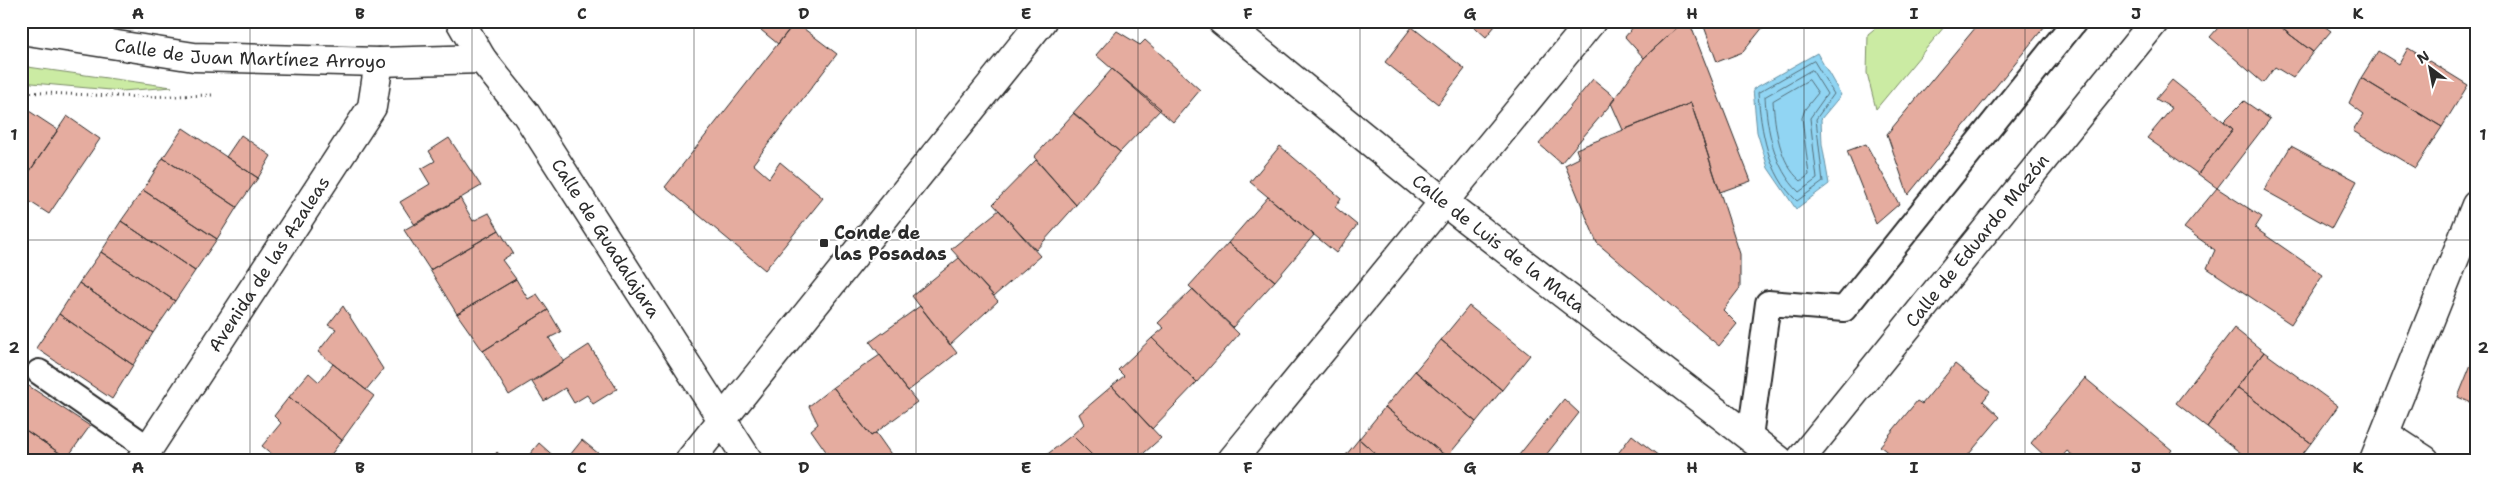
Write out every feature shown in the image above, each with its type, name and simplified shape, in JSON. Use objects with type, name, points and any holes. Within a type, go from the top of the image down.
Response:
[{"type":"street","name":"Calle de Guadalajara","points":[[460,21],[482,60],[526,114],[748,460]]},
{"type":"street","points":[[690,460],[723,422],[1042,21]]},
{"type":"street","name":"Calle de Luis de la Mata","points":[[1222,21],[1444,202],[1779,460]]},
{"type":"street","points":[[1232,460],[1592,21]]},
{"type":"street","name":"Calle de Eduardo Mazón","points":[[1800,460],[2155,21]]},
{"type":"street","name":"Calle de Juan Martínez Arroyo","points":[[21,30],[194,57],[379,62],[482,60]]},
{"type":"street","name":"Avenida de las Azaleas","points":[[144,454],[372,107],[379,62]]},
{"type":"street","points":[[2374,460],[2476,205]]},
{"type":"street","points":[[2385,434],[2425,460]]},
{"type":"lane","points":[[1750,437],[1768,303],[1844,309],[2075,21]]},
{"type":"lane","points":[[39,372],[144,454]]},
{"type":"path","points":[[21,92],[138,97],[223,95]]},
{"type":"green space","points":[[1884,21],[1949,21],[1876,109],[1867,73],[1868,34]]},
{"type":"green space","points":[[21,66],[172,87],[122,91],[21,82]]},
{"type":"water","points":[[1817,53],[1841,95],[1821,119],[1822,144],[1829,184],[1796,209],[1768,168],[1757,132],[1753,89]]},
{"type":"building","points":[[750,21],[796,21],[778,44]]},
{"type":"building","points":[[1468,21],[1499,21],[1486,37]]},
{"type":"building","points":[[1638,21],[1684,21],[1644,58],[1625,37]]},
{"type":"building","points":[[1684,21],[1689,21],[1751,181],[1720,192],[1691,103],[1623,130],[1611,103],[1644,58]]},
{"type":"building","points":[[1702,21],[1768,21],[1743,52],[1717,62]]},
{"type":"building","points":[[1981,21],[2049,21],[1908,195],[1887,134]]},
{"type":"building","points":[[2224,21],[2272,21],[2313,52],[2293,78],[2275,67],[2263,83],[2210,37]]},
{"type":"building","points":[[2272,21],[2317,21],[2331,31],[2313,52]]},
{"type":"building","points":[[795,22],[837,54],[753,164],[769,178],[780,162],[823,198],[765,270],[665,187]]},
{"type":"building","points":[[1412,27],[1465,69],[1438,104],[1385,62]]},
{"type":"building","points":[[1117,31],[1140,45],[1145,40],[1200,90],[1173,122],[1096,55]]},
{"type":"building","points":[[2408,48],[2468,85],[2442,127],[2361,78],[2378,51],[2399,64]]},
{"type":"building","points":[[1112,69],[1161,109],[1120,152],[1073,113]]},
{"type":"building","points":[[2361,78],[2442,127],[2415,168],[2353,131],[2364,114],[2349,103]]},
{"type":"building","points":[[1593,79],[1616,98],[1561,163],[1539,144]]},
{"type":"building","points":[[2172,80],[2233,129],[2198,174],[2147,138],[2172,108],[2156,99]]},
{"type":"building","points":[[2244,101],[2270,119],[2217,188],[2198,174],[2233,129],[2224,121]]},
{"type":"building","points":[[1691,103],[1740,254],[1740,288],[1723,310],[1737,324],[1719,346],[1597,243],[1565,165],[1579,158],[1576,149]]},
{"type":"building","points":[[26,109],[58,130],[21,184],[21,116]]},
{"type":"building","points":[[1074,113],[1120,152],[1076,205],[1034,157]]},
{"type":"building","points":[[67,116],[100,139],[49,214],[21,196],[21,184]]},
{"type":"building","points":[[183,128],[258,178],[237,207],[163,158]]},
{"type":"building","points":[[241,135],[271,156],[258,178],[226,157]]},
{"type":"building","points":[[449,138],[481,186],[415,225],[400,202],[430,184],[421,169],[435,161],[429,151]]},
{"type":"building","points":[[1866,144],[1899,204],[1876,224],[1847,151]]},
{"type":"building","points":[[1280,146],[1341,198],[1335,207],[1357,225],[1336,253],[1250,182]]},
{"type":"building","points":[[2291,146],[2357,181],[2332,228],[2264,190]]},
{"type":"building","points":[[163,158],[237,207],[217,239],[143,190]]},
{"type":"building","points":[[1036,160],[1076,205],[1036,250],[993,204]]},
{"type":"building","points":[[2217,188],[2262,217],[2255,228],[2323,275],[2291,324],[2207,268],[2215,250],[2184,228]]},
{"type":"building","points":[[143,190],[217,239],[195,271],[121,221]]},
{"type":"building","points":[[1268,197],[1314,235],[1275,281],[1228,243]]},
{"type":"building","points":[[460,198],[473,221],[489,213],[499,230],[430,270],[404,230]]},
{"type":"building","points":[[999,210],[1040,256],[994,296],[951,249]]},
{"type":"building","points":[[121,221],[195,271],[175,301],[101,252]]},
{"type":"building","points":[[499,230],[513,253],[502,260],[516,279],[457,314],[430,270]]},
{"type":"building","points":[[1228,243],[1275,281],[1233,327],[1189,286]]},
{"type":"building","points":[[101,252],[175,301],[153,333],[79,283]]},
{"type":"building","points":[[959,258],[998,301],[950,345],[912,296]]},
{"type":"building","points":[[516,279],[528,299],[537,294],[548,310],[483,351],[457,314]]},
{"type":"building","points":[[79,283],[153,333],[133,365],[59,314]]},
{"type":"building","points":[[1193,289],[1239,334],[1197,382],[1152,338],[1164,328],[1158,323]]},
{"type":"building","points":[[343,306],[383,369],[366,390],[318,352],[336,329],[328,325]]},
{"type":"building","points":[[920,306],[957,353],[908,391],[870,342]]},
{"type":"building","points":[[1469,306],[1530,355],[1502,390],[1441,340]]},
{"type":"building","points":[[548,310],[561,332],[549,338],[564,361],[509,395],[483,351]]},
{"type":"building","points":[[59,314],[133,365],[112,399],[36,348]]},
{"type":"building","points":[[2234,328],[2264,352],[2207,427],[2176,403]]},
{"type":"building","points":[[1152,338],[1197,382],[1152,429],[1112,386],[1124,376],[1118,370]]},
{"type":"building","points":[[1441,340],[1502,390],[1476,422],[1415,371]]},
{"type":"building","points":[[589,345],[617,389],[593,404],[587,395],[574,403],[565,388],[544,401],[532,382]]},
{"type":"building","points":[[2264,352],[2338,406],[2311,443],[2237,387]]},
{"type":"building","points":[[2476,352],[2476,405],[2458,397]]},
{"type":"building","points":[[880,355],[917,402],[871,436],[833,387]]},
{"type":"building","points":[[333,364],[374,396],[342,440],[289,397],[309,373],[319,382]]},
{"type":"building","points":[[1955,364],[1990,392],[1983,401],[2000,417],[1964,460],[1897,460],[1880,446],[1917,401],[1922,404]]},
{"type":"building","points":[[1415,371],[1476,422],[1447,457],[1385,407]]},
{"type":"building","points":[[2085,378],[2172,450],[2164,460],[2079,460],[2067,451],[2059,460],[2049,460],[2031,443]]},
{"type":"building","points":[[21,381],[90,426],[67,458],[21,427]]},
{"type":"building","points":[[1112,386],[1161,438],[1136,460],[1097,460],[1072,435],[1084,424],[1079,414]]},
{"type":"building","points":[[833,387],[871,436],[876,433],[895,460],[832,460],[811,430],[818,424],[809,406]]},
{"type":"building","points":[[2237,387],[2311,443],[2298,460],[2250,460],[2207,427]]},
{"type":"building","points":[[289,397],[342,440],[327,460],[279,460],[262,446],[281,423],[274,416]]},
{"type":"building","points":[[1564,399],[1579,413],[1542,460],[1515,460]]},
{"type":"building","points":[[1385,407],[1447,457],[1445,460],[1383,460],[1359,439]]},
{"type":"building","points":[[21,427],[67,458],[66,460],[21,460]]},
{"type":"building","points":[[1072,435],[1097,460],[1040,460]]},
{"type":"building","points":[[1632,435],[1664,460],[1613,460]]},
{"type":"building","points":[[1359,439],[1383,460],[1342,460]]},
{"type":"building","points":[[582,440],[605,459],[566,460]]},
{"type":"building","points":[[539,443],[558,460],[525,460]]},
{"type":"building","points":[[497,452],[506,460],[490,460]]},
{"type":"place","name":"Conde de las Posadas","points":[[824,243]]}]
